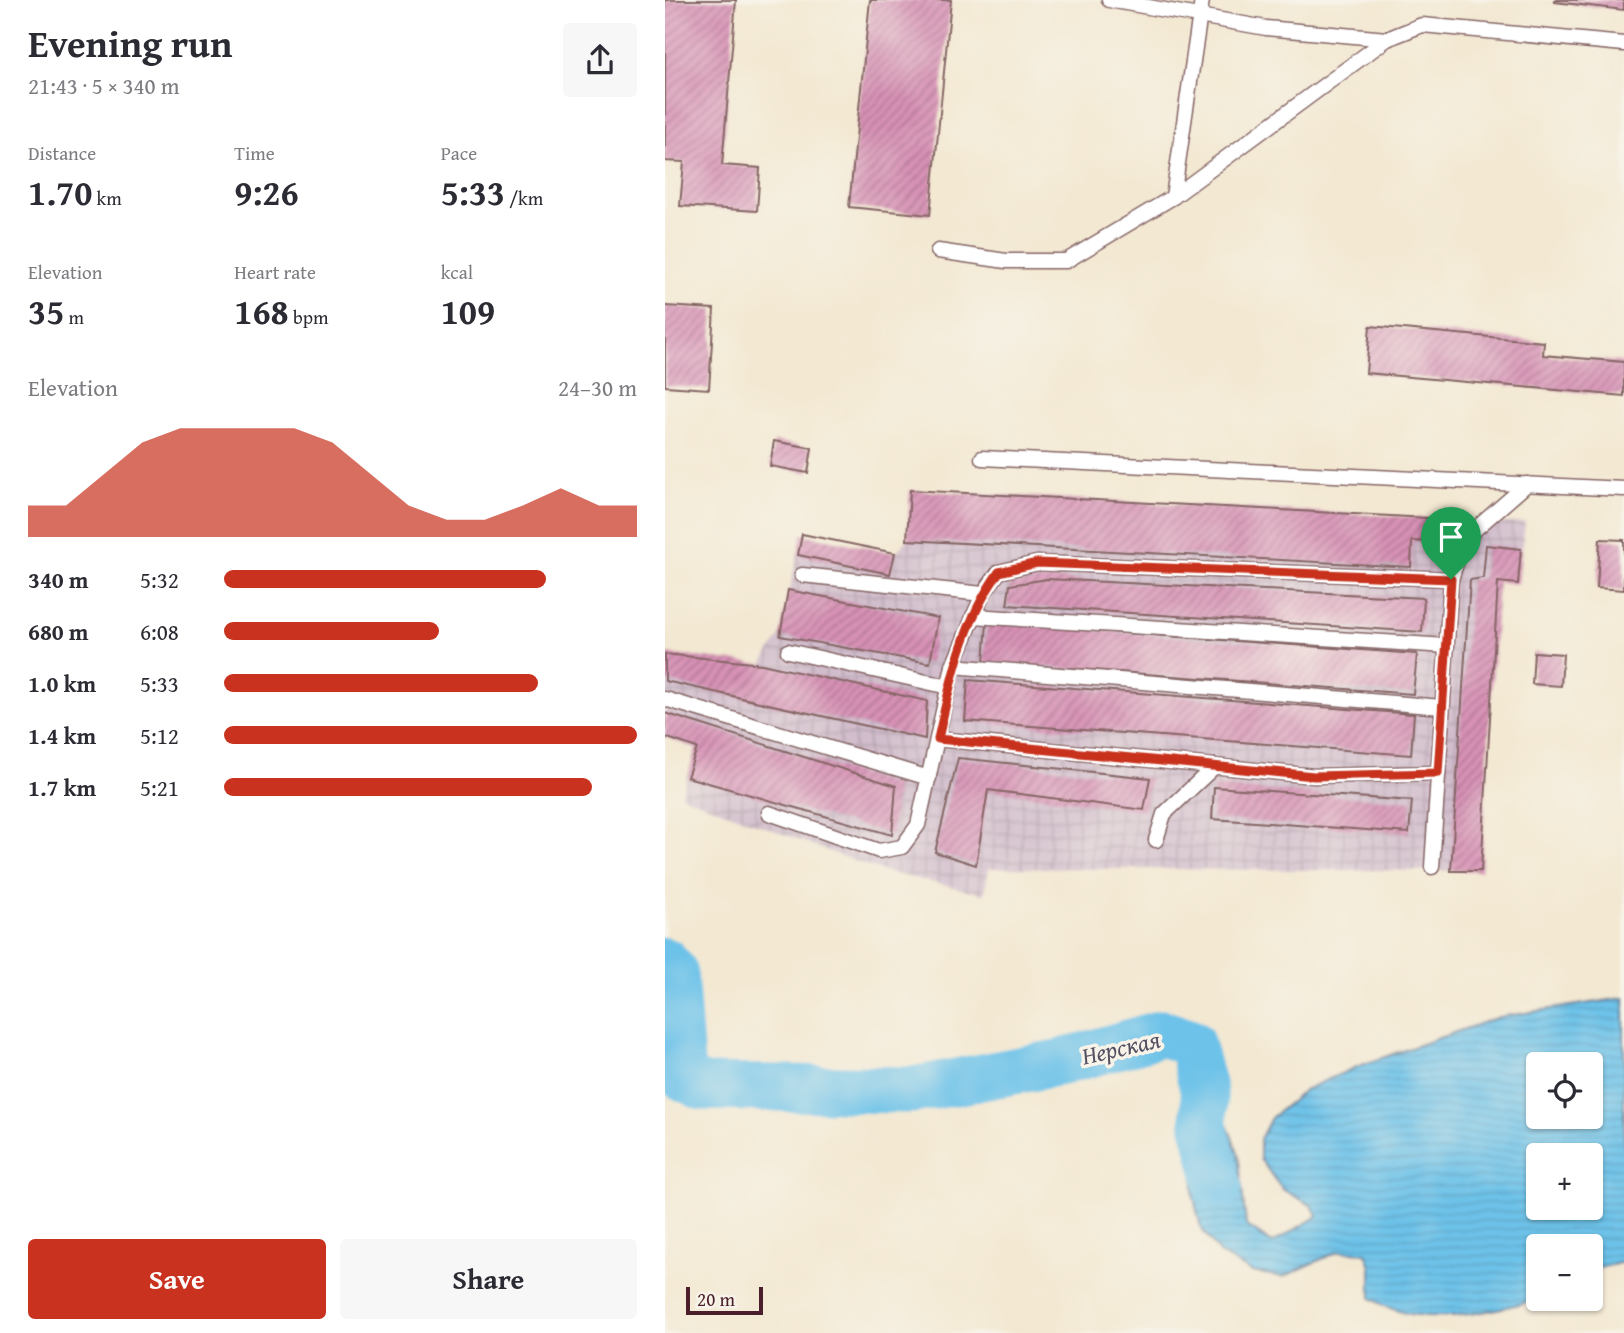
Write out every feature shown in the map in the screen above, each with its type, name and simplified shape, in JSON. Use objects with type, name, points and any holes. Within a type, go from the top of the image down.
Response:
[{"type":"lane","points":[[1109,0],[1266,28],[1387,39]]},
{"type":"lane","points":[[1173,197],[1202,0]]},
{"type":"lane","points":[[938,251],[1006,261],[1066,261],[1173,197],[1387,39],[1422,25],[1624,44]]},
{"type":"lane","points":[[982,458],[1624,489]]},
{"type":"lane","points":[[1431,867],[1451,579],[1464,539],[1527,484]]},
{"type":"lane","points":[[769,813],[879,851],[902,847],[918,825],[953,666],[983,594],[999,572],[1037,563],[1451,579]]},
{"type":"lane","points":[[802,575],[983,594]]},
{"type":"lane","points":[[973,616],[1447,646]]},
{"type":"lane","points":[[788,651],[949,687]]},
{"type":"lane","points":[[953,666],[1443,706]]},
{"type":"lane","points":[[665,699],[929,778]]},
{"type":"lane","points":[[938,739],[1314,776],[1438,773]]},
{"type":"lane","points":[[1156,840],[1164,814],[1215,766]]},
{"type":"shaded area","points":[[910,490],[1445,519],[1481,525],[1525,522],[1518,584],[1498,582],[1481,871],[989,868],[984,894],[878,870],[681,795],[696,749],[665,737],[665,654],[762,664],[780,636],[802,534],[895,553],[907,540]]},
{"type":"water","points":[[1624,998],[1624,1262],[1603,1267],[1603,1234],[1526,1234],[1526,1302],[1476,1313],[1432,1316],[1410,1314],[1371,1298],[1371,1266],[1366,1253],[1339,1251],[1283,1277],[1252,1272],[1220,1254],[1201,1228],[1193,1194],[1196,1136],[1204,1126],[1227,1125],[1238,1152],[1246,1225],[1272,1243],[1318,1216],[1311,1205],[1282,1189],[1260,1159],[1260,1139],[1271,1118],[1306,1089],[1359,1066],[1499,1017]]},
{"type":"building","points":[[665,0],[736,0],[722,165],[760,168],[757,211],[680,206],[684,162],[665,161]]},
{"type":"building","points":[[870,0],[951,0],[930,215],[849,207]]},
{"type":"building","points":[[1624,0],[1624,10],[1555,2]]},
{"type":"building","points":[[665,306],[714,309],[709,389],[665,386]]},
{"type":"building","points":[[1370,326],[1544,342],[1543,355],[1624,362],[1624,396],[1366,373]]},
{"type":"building","points":[[774,441],[812,448],[808,473],[770,466]]},
{"type":"building","points":[[910,490],[1445,519],[1444,543],[1412,541],[1411,567],[907,540]]},
{"type":"building","points":[[802,534],[895,553],[890,574],[798,555]]},
{"type":"building","points":[[1600,539],[1624,540],[1624,590],[1597,588]]},
{"type":"building","points":[[1486,545],[1521,549],[1518,584],[1498,582],[1481,871],[1451,871],[1470,580],[1483,578]]},
{"type":"building","points":[[1047,579],[1424,598],[1422,632],[1007,605],[1010,585]]},
{"type":"building","points":[[788,590],[938,618],[930,663],[780,636]]},
{"type":"building","points":[[987,623],[1417,654],[1413,694],[984,662]]},
{"type":"building","points":[[1534,652],[1563,654],[1561,686],[1532,684]]},
{"type":"building","points":[[665,654],[762,664],[927,701],[925,739],[665,681]]},
{"type":"building","points":[[968,680],[1414,714],[1411,755],[965,721]]},
{"type":"building","points":[[665,713],[896,786],[892,835],[687,777],[697,748],[665,737]]},
{"type":"building","points":[[958,758],[1150,778],[1144,810],[988,790],[976,865],[935,852]]},
{"type":"building","points":[[1214,787],[1412,801],[1409,833],[1212,819]]},
{"type":"waterway","name":"Нерская","points":[[665,961],[674,972],[682,1077],[703,1087],[913,1090],[1062,1062],[1162,1033],[1191,1043],[1204,1092],[1204,1126],[1219,1187]]},
{"type":"route","points":[[1037,563],[1451,579],[1438,773],[1314,776],[938,739],[953,666],[983,594],[999,572],[1037,563]]}]
